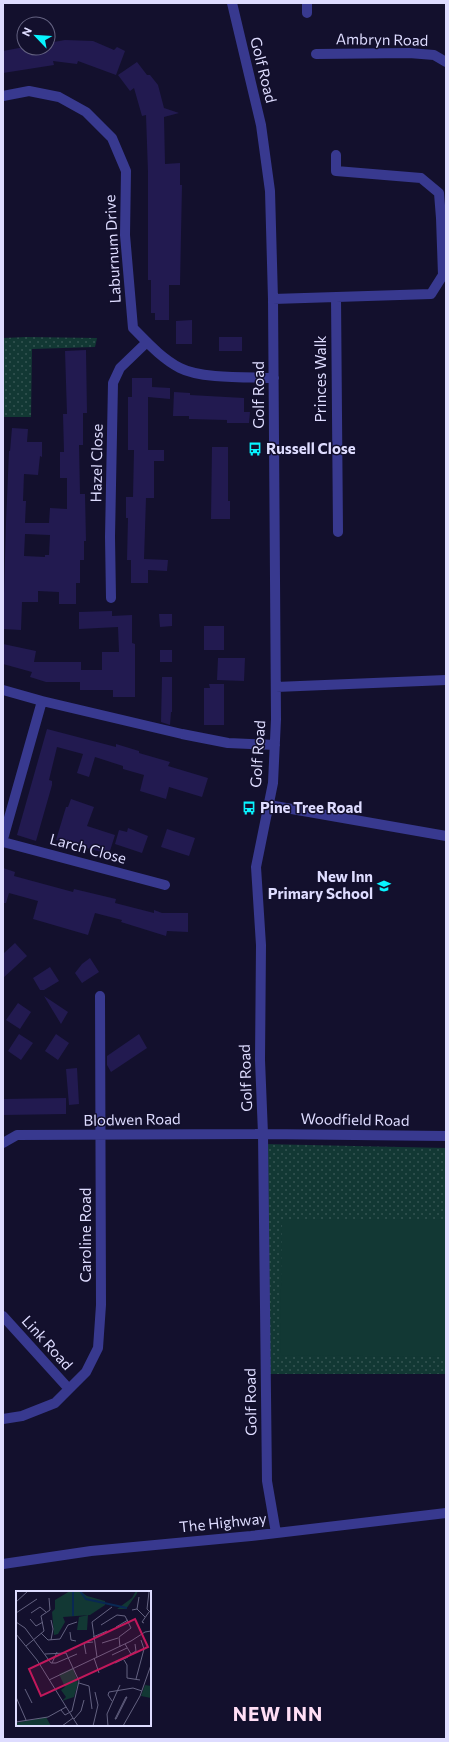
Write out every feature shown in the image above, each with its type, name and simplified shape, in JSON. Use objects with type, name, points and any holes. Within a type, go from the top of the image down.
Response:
[{"type":"street","name":"Golf Road","points":[[232,3],[261,125],[270,191],[274,378],[275,745],[273,783],[256,867],[261,945],[260,1060],[263,1134],[267,1481],[276,1533]]},
{"type":"street","points":[[307,3],[307,14]]},
{"type":"street","name":"Ambryn Road","points":[[316,54],[409,53],[434,55],[446,62]]},
{"type":"street","name":"Laburnum Drive","points":[[3,96],[29,92],[59,97],[86,112],[112,138],[126,171],[125,235],[133,328],[146,342],[157,353],[180,368],[210,376],[274,378]]},
{"type":"street","points":[[273,299],[431,294],[443,275],[439,193],[421,178],[336,171],[336,154]]},
{"type":"street","name":"Princes Walk","points":[[336,297],[338,532]]},
{"type":"street","name":"Hazel Close","points":[[111,598],[110,537],[113,383],[120,368],[146,342]]},
{"type":"street","points":[[276,687],[446,680]]},
{"type":"street","points":[[3,690],[42,701],[189,736],[228,743],[275,745]]},
{"type":"street","points":[[3,839],[42,701]]},
{"type":"street","points":[[268,805],[442,836]]},
{"type":"street","name":"Larch Close","points":[[3,842],[165,885]]},
{"type":"street","name":"Caroline Road","points":[[3,1420],[22,1416],[55,1404],[86,1372],[98,1348],[101,1305],[100,996]]},
{"type":"street","name":"Blodwen Road","points":[[3,1143],[17,1135],[101,1136],[263,1134]]},
{"type":"street","name":"Woodfield Road","points":[[263,1134],[446,1136]]},
{"type":"street","name":"Link Road","points":[[3,1316],[69,1389]]},
{"type":"street","name":"The Highway","points":[[3,1564],[91,1551],[276,1533],[446,1512]]},
{"type":"green space","points":[[3,338],[97,338],[95,347],[32,349],[31,417],[3,417]]},
{"type":"green space","points":[[263,1144],[446,1148],[446,1374],[265,1374]]},
{"type":"green space","points":[[446,1219],[446,1357],[280,1355],[282,1220]]},
{"type":"building","points":[[65,40],[93,41],[114,50],[117,47],[125,51],[116,75],[78,61],[77,64],[53,61],[54,65],[3,73],[3,51],[16,49],[16,56],[56,56],[56,42]]},
{"type":"building","points":[[137,62],[147,75],[150,75],[158,85],[164,108],[179,113],[164,117],[165,164],[180,163],[180,185],[182,185],[180,285],[169,285],[169,320],[155,320],[155,313],[151,313],[151,280],[148,280],[148,172],[146,115],[142,116],[134,88],[130,91],[118,75]]},
{"type":"building","points":[[192,320],[192,344],[176,344],[176,321]]},
{"type":"building","points":[[219,337],[242,337],[242,351],[219,351]]},
{"type":"building","points":[[86,350],[87,413],[83,413],[83,445],[79,445],[80,494],[85,494],[86,541],[84,541],[84,560],[80,560],[80,583],[76,583],[76,604],[59,604],[59,592],[38,591],[38,602],[22,602],[21,630],[3,629],[9,451],[12,428],[28,429],[27,442],[42,442],[42,457],[40,456],[38,475],[24,474],[23,501],[26,501],[25,523],[49,523],[50,508],[67,509],[67,478],[60,478],[60,452],[64,452],[63,414],[67,414],[65,351]],"holes":[[[25,534],[50,535],[49,555],[45,555],[45,557],[24,556]]]},
{"type":"building","points":[[132,378],[152,378],[152,387],[170,388],[170,399],[148,397],[148,450],[164,450],[164,461],[154,461],[154,498],[146,498],[144,559],[168,560],[167,571],[148,570],[148,583],[131,583],[131,560],[127,560],[128,518],[126,518],[126,497],[133,497],[134,450],[128,450],[128,397],[132,397]]},
{"type":"building","points":[[174,392],[190,393],[190,395],[244,398],[244,412],[250,412],[249,423],[227,423],[227,420],[189,419],[189,416],[173,416]]},
{"type":"building","points":[[212,447],[228,447],[228,501],[230,501],[230,519],[211,519]]},
{"type":"building","points":[[112,611],[112,616],[132,615],[132,643],[135,644],[135,697],[113,697],[113,690],[80,690],[80,682],[46,682],[30,677],[32,672],[3,664],[3,644],[36,651],[34,662],[81,662],[81,670],[102,670],[102,652],[119,652],[118,627],[79,629],[79,612]]},
{"type":"building","points":[[159,614],[172,614],[172,626],[160,627]]},
{"type":"building","points":[[204,626],[224,626],[224,650],[204,650]]},
{"type":"building","points":[[160,650],[172,650],[172,662],[160,662]]},
{"type":"building","points":[[218,658],[245,658],[244,681],[217,680]]},
{"type":"building","points":[[162,677],[172,677],[172,712],[170,725],[161,722]]},
{"type":"building","points":[[209,684],[224,684],[224,725],[204,725],[204,688],[210,688]]},
{"type":"building","points":[[47,729],[116,747],[116,744],[139,751],[139,753],[170,762],[168,766],[208,778],[202,797],[169,787],[166,799],[140,791],[144,775],[123,769],[123,766],[95,757],[89,777],[77,773],[83,754],[57,747],[49,780],[52,781],[52,785],[36,841],[17,835]]},
{"type":"building","points":[[71,799],[94,807],[87,826],[115,835],[109,854],[56,840],[66,807],[68,807]]},
{"type":"building","points":[[128,828],[148,836],[142,853],[115,844],[119,830],[127,832]]},
{"type":"building","points":[[167,829],[195,838],[189,856],[161,847]]},
{"type":"building","points":[[3,868],[15,872],[14,876],[73,892],[74,889],[116,899],[115,903],[154,913],[154,910],[162,913],[188,913],[188,932],[167,931],[166,936],[121,922],[122,920],[95,913],[88,935],[33,919],[38,901],[9,893],[6,903],[3,903]]},
{"type":"building","points":[[15,943],[27,956],[3,978],[3,954]]},
{"type":"building","points":[[90,958],[99,972],[82,983],[75,973],[82,964]]},
{"type":"building","points":[[50,967],[59,981],[44,990],[40,990],[33,978]]},
{"type":"building","points":[[44,996],[68,1012],[61,1024]]},
{"type":"building","points":[[18,1003],[31,1012],[20,1029],[6,1020]]},
{"type":"building","points":[[19,1034],[33,1043],[21,1060],[8,1051]]},
{"type":"building","points":[[56,1034],[69,1043],[58,1060],[45,1051]]},
{"type":"building","points":[[139,1034],[147,1048],[111,1072],[107,1065],[107,1056]]},
{"type":"building","points":[[77,1068],[79,1104],[69,1105],[66,1069]]},
{"type":"building","points":[[66,1098],[66,1114],[3,1115],[3,1099]]},
{"type":"place","name":"Russell Close","points":[[255,449]]},
{"type":"place","name":"Pine Tree Road","points":[[249,808]]},
{"type":"place","name":"New Inn Primary School","points":[[384,886]]},
{"type":"district","name":"NEW INN","points":[[278,1714]]}]
